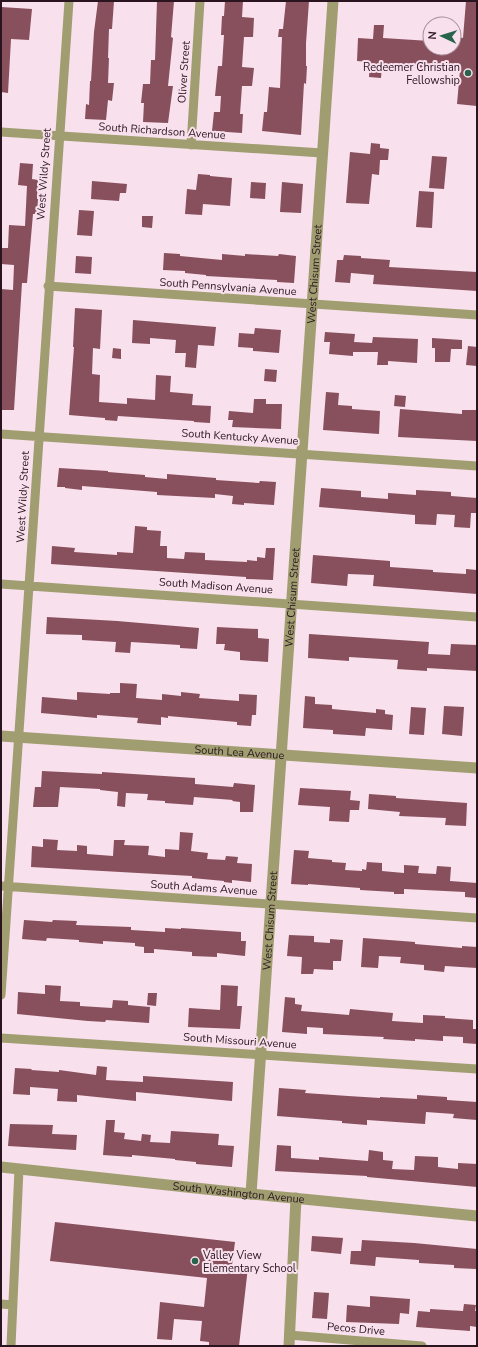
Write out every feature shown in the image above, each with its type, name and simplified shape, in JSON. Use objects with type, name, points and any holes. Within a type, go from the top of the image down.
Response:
[{"type":"street","name":"West Wildy Street","points":[[1,995],[5,887],[19,737],[48,286],[69,1]]},
{"type":"street","name":"Oliver Street","points":[[191,145],[200,1]]},
{"type":"street","name":"West Chisum Street","points":[[252,1194],[301,453],[333,1]]},
{"type":"street","name":"South Richardson Avenue","points":[[1,132],[322,153]]},
{"type":"street","name":"South Pennsylvania Avenue","points":[[48,286],[477,315]]},
{"type":"street","name":"South Kentucky Avenue","points":[[1,434],[477,466]]},
{"type":"street","name":"South Madison Avenue","points":[[1,584],[477,616]]},
{"type":"street","name":"South Lea Avenue","points":[[1,736],[477,768]]},
{"type":"street","name":"South Adams Avenue","points":[[5,887],[477,918]]},
{"type":"street","name":"South Missouri Avenue","points":[[1,1038],[477,1069]]},
{"type":"street","name":"South Washington Avenue","points":[[1,1167],[477,1216]]},
{"type":"street","points":[[11,1346],[19,1168]]},
{"type":"street","points":[[289,1340],[296,1198]]},
{"type":"street","points":[[1,1304],[13,1305]]},
{"type":"street","name":"Pecos Drive","points":[[289,1340],[422,1346]]},
{"type":"building","points":[[98,1],[114,1],[112,29],[109,29],[108,83],[114,83],[112,101],[108,100],[106,120],[85,119],[86,104],[89,105],[94,32]]},
{"type":"building","points":[[157,1],[174,1],[171,37],[173,38],[168,86],[173,86],[168,123],[143,122],[144,103],[141,103],[143,84],[150,84],[151,60],[155,60]]},
{"type":"building","points":[[225,1],[243,1],[242,17],[254,18],[253,37],[244,37],[242,67],[254,68],[252,86],[242,86],[240,114],[243,114],[242,133],[212,131],[214,112],[220,112],[221,96],[215,96],[218,66],[222,66],[224,35],[221,35],[222,16],[224,16]]},
{"type":"building","points":[[286,1],[309,1],[306,43],[306,84],[304,83],[301,135],[262,131],[264,112],[267,112],[269,87],[280,88],[282,37],[278,37],[279,29],[283,29]]},
{"type":"building","name":"Redeemer Christian Fellowship","points":[[466,1],[477,1],[477,106],[457,104],[460,70],[382,65],[381,78],[369,77],[370,62],[357,61],[358,38],[373,39],[374,25],[384,25],[383,38],[422,40],[422,56],[462,56]]},
{"type":"building","points":[[1,7],[32,9],[29,40],[11,39],[8,93],[1,92]]},
{"type":"building","points":[[371,143],[380,144],[380,148],[389,149],[388,160],[380,160],[379,175],[372,174],[369,204],[346,203],[350,152],[370,154]]},
{"type":"building","points":[[432,156],[447,157],[444,189],[429,188]]},
{"type":"building","points":[[20,163],[33,164],[32,179],[38,180],[37,214],[33,214],[27,283],[22,283],[14,410],[1,410],[1,289],[13,290],[14,265],[1,264],[1,248],[8,248],[9,225],[25,226],[27,186],[18,185]]},
{"type":"building","points":[[198,174],[232,178],[230,206],[203,204],[202,215],[185,214],[187,189],[196,190]]},
{"type":"building","points":[[92,181],[127,184],[126,193],[120,193],[119,201],[91,199]]},
{"type":"building","points":[[251,182],[266,183],[265,199],[250,198]]},
{"type":"building","points":[[282,182],[303,184],[301,213],[280,212]]},
{"type":"building","points":[[419,191],[434,192],[432,228],[416,227]]},
{"type":"building","points":[[79,210],[94,211],[92,236],[77,235]]},
{"type":"building","points":[[142,216],[153,216],[152,228],[142,227]]},
{"type":"building","points":[[164,253],[222,260],[222,254],[278,256],[279,254],[296,256],[294,283],[277,282],[277,280],[206,276],[185,273],[185,271],[163,270]]},
{"type":"building","points":[[344,255],[390,260],[389,267],[477,272],[477,291],[373,284],[374,275],[351,273],[350,283],[335,282],[337,260],[343,260]]},
{"type":"building","points":[[76,256],[92,257],[91,274],[75,273]]},
{"type":"building","points":[[75,308],[102,310],[100,349],[93,348],[92,374],[100,375],[99,402],[127,404],[127,398],[155,400],[156,375],[171,376],[170,392],[193,394],[192,405],[211,406],[210,423],[118,416],[117,421],[105,420],[105,418],[69,415]]},
{"type":"building","points":[[133,320],[216,327],[214,346],[198,345],[196,368],[185,367],[186,353],[175,353],[176,340],[150,338],[150,344],[132,343]]},
{"type":"building","points":[[255,328],[281,330],[279,353],[253,351],[253,348],[238,347],[239,333],[254,334]]},
{"type":"building","points":[[325,332],[355,334],[354,342],[372,343],[373,337],[418,339],[417,363],[388,361],[388,365],[377,365],[378,352],[353,352],[353,356],[329,354],[330,342],[324,342]]},
{"type":"building","points":[[432,338],[462,340],[462,349],[451,349],[450,362],[435,362],[435,348],[432,348]]},
{"type":"building","points":[[468,346],[477,347],[477,366],[466,365]]},
{"type":"building","points":[[113,348],[121,349],[121,359],[112,358]]},
{"type":"building","points":[[265,369],[277,370],[276,382],[264,381]]},
{"type":"building","points":[[326,392],[339,393],[338,405],[352,406],[352,409],[380,411],[379,434],[323,430]]},
{"type":"building","points":[[395,395],[406,396],[405,407],[394,406]]},
{"type":"building","points":[[254,399],[266,399],[266,404],[282,404],[281,429],[232,427],[233,420],[228,420],[229,411],[253,413]]},
{"type":"building","points":[[400,409],[462,414],[462,410],[477,410],[477,441],[398,437]]},
{"type":"building","points":[[59,468],[108,471],[167,479],[167,474],[216,478],[216,480],[259,483],[260,481],[276,482],[274,505],[244,503],[244,505],[232,504],[233,496],[215,494],[215,498],[157,495],[157,492],[82,486],[82,490],[57,487]]},
{"type":"building","points":[[321,488],[361,491],[361,497],[388,499],[388,493],[416,495],[416,490],[451,492],[451,496],[477,498],[477,513],[471,513],[470,528],[454,527],[455,515],[437,514],[436,525],[415,524],[415,515],[319,507]]},
{"type":"building","points":[[135,526],[147,527],[147,530],[161,531],[160,546],[167,546],[167,558],[184,559],[185,552],[205,553],[205,560],[247,562],[247,560],[257,561],[257,557],[265,558],[266,548],[275,548],[273,580],[51,564],[52,546],[75,548],[74,552],[117,555],[117,552],[133,553]]},
{"type":"building","points":[[313,555],[390,561],[390,567],[433,570],[433,572],[466,574],[466,569],[477,570],[477,594],[373,586],[374,575],[348,574],[347,586],[311,583]]},
{"type":"building","points":[[47,617],[199,628],[197,649],[180,648],[180,645],[131,642],[130,653],[115,652],[116,642],[82,640],[82,635],[46,634]]},
{"type":"building","points":[[217,627],[258,629],[258,638],[269,639],[268,662],[240,660],[240,652],[224,650],[225,644],[216,644]]},
{"type":"building","points":[[309,634],[429,642],[428,654],[450,655],[451,644],[477,645],[477,671],[427,668],[427,671],[397,669],[398,660],[349,657],[349,661],[308,658]]},
{"type":"building","points":[[120,683],[137,684],[136,698],[162,700],[162,694],[181,696],[181,692],[200,694],[199,698],[239,701],[239,694],[257,695],[256,715],[252,715],[251,726],[237,725],[237,722],[168,716],[168,718],[161,717],[161,725],[137,723],[138,718],[97,715],[97,718],[41,713],[42,697],[77,700],[77,692],[110,694],[120,693]]},
{"type":"building","points":[[305,696],[315,697],[315,704],[332,705],[332,709],[376,713],[376,709],[385,710],[385,714],[393,715],[392,730],[366,728],[365,736],[333,734],[333,730],[303,728]]},
{"type":"building","points":[[444,706],[464,707],[462,736],[442,734]]},
{"type":"building","points":[[411,707],[426,708],[424,735],[409,734]]},
{"type":"building","points":[[42,771],[102,774],[102,772],[195,778],[195,784],[233,787],[234,783],[255,785],[253,812],[240,812],[240,802],[232,801],[233,800],[194,797],[193,805],[147,800],[148,794],[126,793],[125,807],[117,806],[118,792],[100,789],[60,787],[58,807],[33,807],[35,787],[41,787]]},
{"type":"building","points":[[300,788],[351,791],[350,800],[360,801],[359,810],[350,810],[349,822],[329,821],[330,807],[298,805]]},
{"type":"building","points":[[369,794],[396,796],[396,798],[467,803],[466,826],[445,825],[446,818],[399,816],[400,812],[368,809]]},
{"type":"building","points":[[180,832],[193,833],[191,851],[208,853],[207,859],[225,860],[226,856],[238,857],[237,863],[252,864],[251,882],[232,880],[232,883],[192,878],[192,876],[31,867],[32,846],[43,847],[43,839],[58,840],[57,850],[77,851],[77,845],[87,846],[87,854],[113,856],[114,840],[125,840],[124,845],[149,846],[148,855],[165,857],[165,849],[179,850]]},
{"type":"building","points":[[294,850],[309,851],[308,858],[346,863],[345,870],[366,870],[367,862],[382,863],[382,871],[404,873],[404,865],[419,866],[418,873],[436,874],[437,866],[451,867],[450,881],[477,883],[477,898],[465,897],[465,892],[404,889],[404,894],[394,894],[394,892],[360,890],[360,888],[291,884]]},
{"type":"building","points":[[24,920],[52,922],[53,920],[77,921],[76,925],[131,927],[131,930],[165,932],[165,928],[181,928],[241,932],[241,941],[246,941],[245,956],[217,953],[217,957],[192,956],[192,952],[154,949],[154,953],[144,953],[144,947],[135,946],[135,943],[103,941],[103,944],[79,942],[79,940],[47,938],[46,941],[22,939]]},
{"type":"building","points":[[289,935],[314,936],[314,942],[330,943],[330,939],[343,940],[341,961],[333,961],[333,970],[314,969],[313,974],[301,974],[302,957],[287,956]]},
{"type":"building","points":[[363,938],[415,942],[415,944],[462,948],[462,946],[477,947],[477,968],[445,966],[444,972],[424,970],[424,965],[400,963],[401,957],[379,956],[378,968],[361,967]]},
{"type":"building","points":[[45,985],[61,986],[60,1001],[80,1002],[80,1006],[112,1008],[113,1000],[128,1001],[128,1005],[150,1007],[149,1023],[106,1020],[105,1022],[88,1021],[17,1014],[18,992],[45,994]]},
{"type":"building","points":[[221,985],[238,986],[237,1006],[242,1006],[240,1029],[188,1027],[189,1008],[220,1010]]},
{"type":"building","points":[[148,993],[157,993],[156,1006],[147,1005]]},
{"type":"building","points":[[285,997],[295,998],[295,1004],[302,1005],[301,1011],[349,1015],[350,1009],[393,1013],[392,1021],[423,1023],[423,1015],[473,1020],[473,1029],[477,1029],[477,1044],[463,1043],[463,1037],[443,1036],[443,1041],[383,1039],[384,1037],[323,1034],[323,1028],[307,1027],[307,1034],[282,1032]]},
{"type":"building","points":[[97,1066],[107,1067],[106,1080],[143,1082],[143,1076],[233,1082],[232,1101],[136,1092],[136,1101],[77,1095],[77,1102],[57,1101],[58,1089],[30,1087],[30,1095],[13,1094],[15,1068],[59,1072],[59,1070],[96,1075]]},
{"type":"building","points":[[279,1088],[306,1090],[305,1093],[380,1098],[417,1099],[417,1095],[447,1097],[447,1100],[477,1102],[477,1120],[453,1118],[454,1114],[426,1112],[425,1124],[367,1120],[367,1125],[342,1123],[342,1121],[277,1116]]},
{"type":"building","points":[[106,1120],[115,1120],[114,1132],[125,1133],[124,1139],[141,1141],[142,1134],[151,1135],[150,1142],[170,1143],[171,1131],[219,1134],[218,1145],[234,1146],[232,1167],[196,1164],[196,1162],[175,1159],[132,1155],[132,1157],[103,1155]]},
{"type":"building","points":[[10,1124],[53,1125],[52,1134],[77,1135],[76,1150],[8,1146]]},
{"type":"building","points":[[277,1145],[291,1146],[291,1158],[319,1160],[319,1157],[368,1161],[369,1150],[383,1152],[383,1160],[393,1161],[392,1169],[414,1170],[415,1156],[438,1157],[438,1167],[458,1169],[458,1163],[477,1164],[477,1187],[367,1176],[275,1171]]},
{"type":"building","points":[[55,1222],[235,1242],[232,1265],[248,1267],[239,1346],[209,1346],[209,1342],[200,1341],[202,1321],[174,1319],[172,1340],[157,1339],[160,1302],[204,1307],[207,1278],[50,1261]]},
{"type":"building","points":[[312,1236],[343,1238],[341,1254],[311,1251]]},
{"type":"building","points":[[362,1240],[477,1249],[476,1269],[454,1268],[454,1265],[419,1263],[419,1260],[376,1257],[375,1266],[350,1264],[351,1251],[361,1251]]},
{"type":"building","points":[[314,1292],[329,1293],[327,1319],[312,1318]]},
{"type":"building","points":[[370,1296],[410,1299],[409,1314],[400,1313],[399,1324],[346,1322],[347,1305],[370,1307]]},
{"type":"building","points":[[464,1304],[476,1305],[475,1311],[477,1311],[477,1327],[470,1326],[470,1331],[416,1327],[418,1311],[430,1312],[430,1309],[463,1311]]},
{"type":"place","name":"Redeemer Christian Fellowship","points":[[468,73]]},
{"type":"place","name":"Valley View Elementary School","points":[[195,1261]]}]
